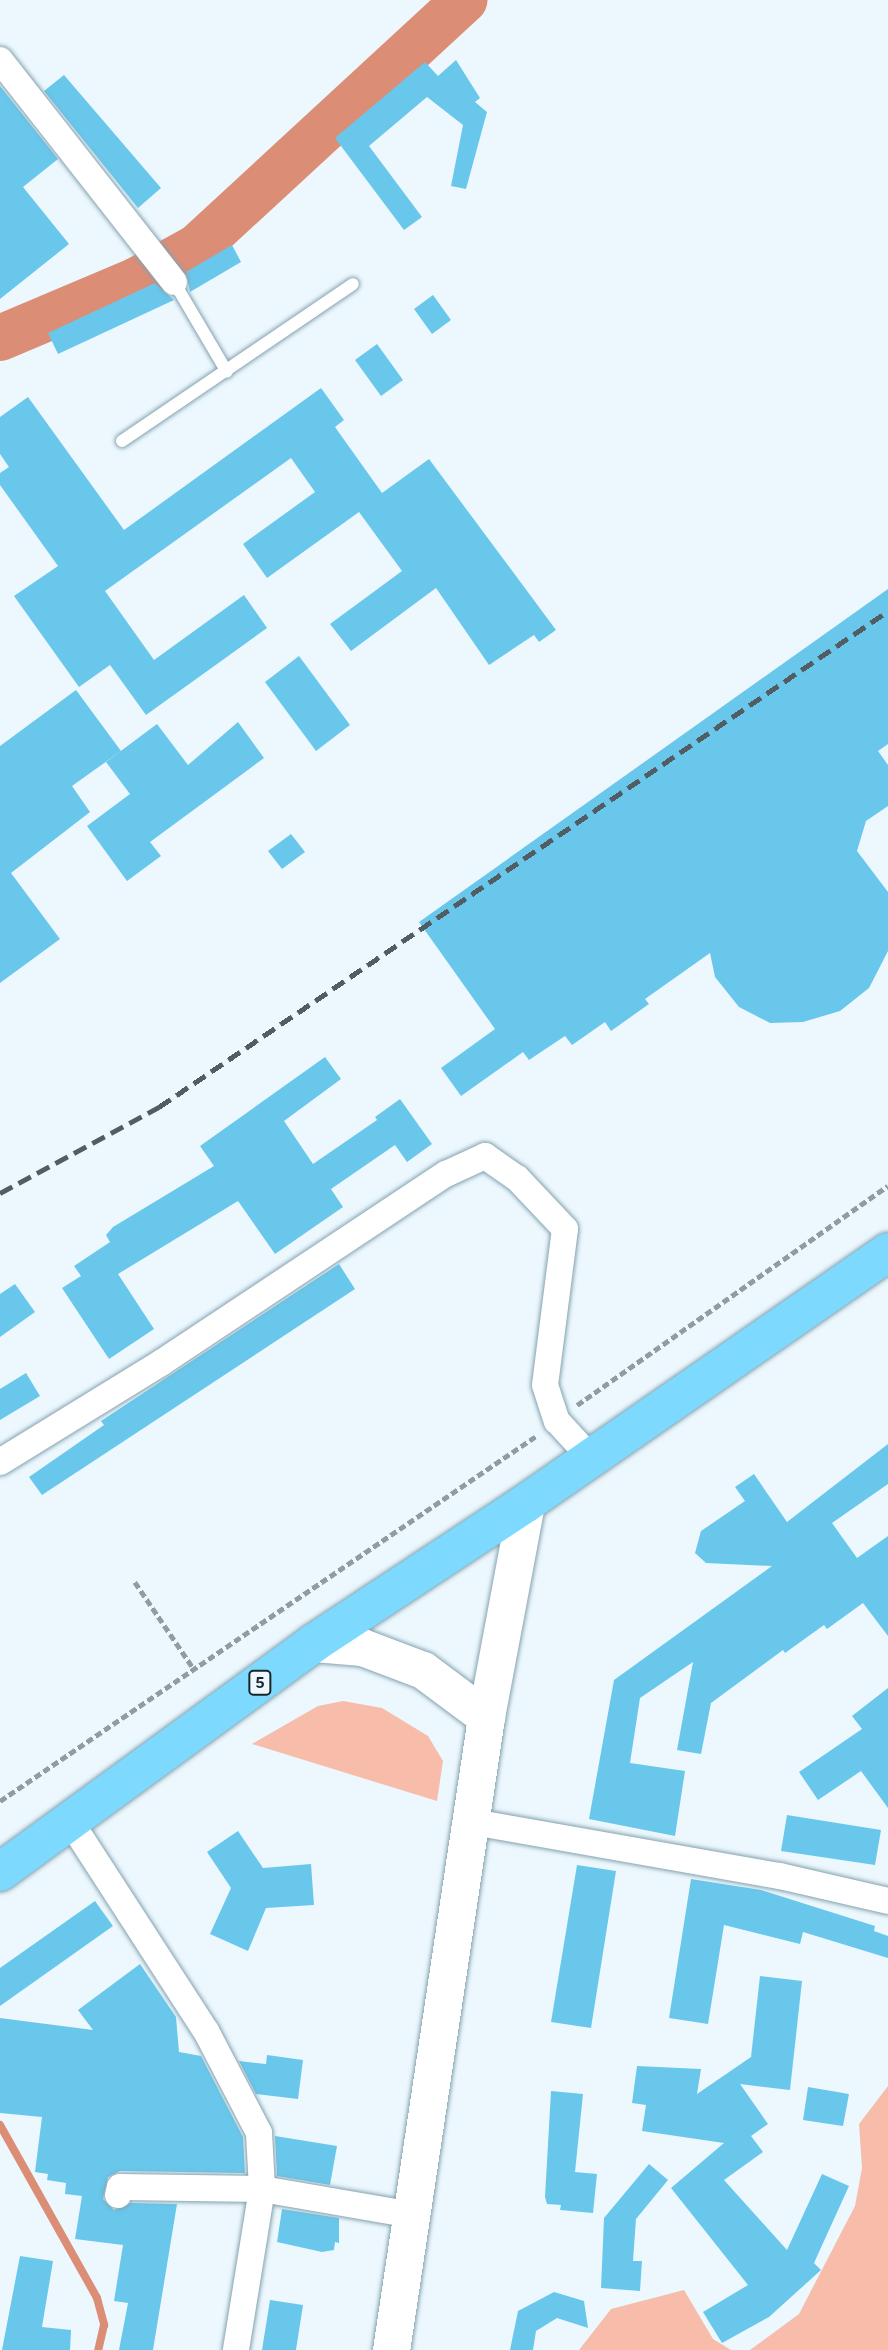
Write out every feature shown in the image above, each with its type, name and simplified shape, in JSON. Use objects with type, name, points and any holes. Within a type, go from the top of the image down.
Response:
[{"type":"highway","name":"5","points":[[0,1872],[314,1643],[526,1503],[888,1252]]},
{"type":"main road","points":[[391,2350],[473,1822],[486,1717],[526,1503]]},
{"type":"main road","points":[[314,1643],[362,1647],[423,1670],[486,1717]]},
{"type":"street","points":[[0,60],[155,254],[174,282]]},
{"type":"street","points":[[0,1462],[161,1363],[446,1174],[485,1156],[517,1178],[565,1228],[545,1385],[557,1421],[592,1458]]},
{"type":"street","points":[[70,1821],[206,2031],[253,2118],[263,2157],[262,2189],[236,2350]]},
{"type":"street","points":[[473,1822],[780,1876],[888,1901]]},
{"type":"street","points":[[118,2195],[120,2187],[262,2189],[412,2215]]},
{"type":"lane","points":[[174,282],[227,372]]},
{"type":"lane","points":[[121,440],[227,372],[353,284]]},
{"type":"path","points":[[0,1801],[557,1421],[605,1381],[888,1186]]},
{"type":"path","points":[[135,1582],[194,1669]]},
{"type":"shaded area","points":[[343,1701],[382,1708],[428,1736],[443,1761],[437,1801],[252,1744],[318,1706]]},
{"type":"shaded area","points":[[888,2086],[888,2350],[750,2350],[799,2314],[855,2206],[862,2168],[859,2124]]},
{"type":"shaded area","points":[[684,2290],[713,2339],[731,2350],[579,2350],[611,2309]]},
{"type":"building","points":[[456,60],[480,98],[475,102],[487,112],[466,189],[451,186],[463,125],[427,97],[369,146],[422,217],[404,230],[335,138],[425,62],[438,76]]},
{"type":"building","points":[[64,75],[161,188],[138,208],[44,91]]},
{"type":"building","points":[[0,86],[58,159],[23,187],[69,244],[0,299]]},
{"type":"building","points":[[232,245],[241,262],[190,292],[186,272]]},
{"type":"building","points":[[155,283],[174,300],[58,354],[48,333]]},
{"type":"building","points":[[433,295],[451,320],[432,334],[414,309]]},
{"type":"building","points":[[377,344],[403,380],[381,396],[355,360]]},
{"type":"building","points":[[321,388],[344,420],[335,427],[382,493],[429,459],[556,630],[539,642],[534,635],[489,665],[436,588],[351,651],[330,624],[402,571],[359,512],[267,578],[243,544],[315,492],[291,458],[105,591],[154,660],[244,595],[267,628],[146,715],[110,665],[79,687],[14,596],[58,566],[0,485],[0,473],[9,467],[0,454],[0,417],[28,397],[124,530]]},
{"type":"building","points":[[888,589],[888,744],[878,751],[888,765],[888,806],[866,821],[857,851],[888,892],[888,951],[869,988],[840,1011],[803,1022],[770,1023],[739,1007],[715,977],[710,953],[645,999],[649,1004],[611,1031],[605,1022],[572,1045],[565,1036],[529,1060],[523,1052],[461,1096],[441,1068],[495,1029],[419,922]]},
{"type":"building","points":[[299,656],[350,725],[316,751],[265,682]]},
{"type":"building","points":[[76,690],[121,751],[72,786],[90,812],[11,873],[60,939],[0,983],[0,746]]},
{"type":"building","points":[[238,722],[264,758],[150,842],[161,856],[127,881],[87,826],[130,794],[106,762],[157,724],[188,765]]},
{"type":"building","points":[[291,834],[305,852],[282,869],[268,851]]},
{"type":"building","points":[[325,1057],[341,1079],[284,1121],[313,1164],[377,1120],[375,1117],[400,1099],[432,1144],[407,1162],[395,1145],[331,1189],[343,1207],[275,1254],[238,1201],[118,1274],[154,1329],[109,1359],[62,1288],[81,1276],[74,1266],[110,1242],[106,1235],[113,1227],[214,1166],[200,1146]]},
{"type":"building","points":[[339,1264],[355,1289],[42,1495],[29,1477],[104,1425],[101,1421]]},
{"type":"building","points":[[15,1284],[35,1312],[0,1337],[0,1294]]},
{"type":"building","points":[[26,1373],[40,1396],[0,1420],[0,1389]]},
{"type":"building","points":[[888,1444],[888,1484],[832,1523],[857,1558],[888,1536],[888,1636],[863,1603],[827,1629],[824,1625],[785,1653],[783,1650],[711,1703],[701,1754],[677,1750],[693,1662],[640,1698],[630,1763],[685,1771],[675,1836],[589,1819],[614,1680],[772,1566],[706,1563],[695,1553],[701,1531],[745,1501],[735,1487],[754,1474],[787,1522]]},
{"type":"building","points":[[888,1688],[888,1808],[861,1771],[818,1800],[799,1772],[862,1729],[852,1716]]},
{"type":"building","points":[[787,1815],[881,1830],[875,1865],[781,1851]]},
{"type":"building","points":[[238,1831],[263,1868],[311,1864],[314,1905],[266,1908],[248,1951],[210,1934],[231,1888],[207,1852]]},
{"type":"building","points":[[577,1865],[616,1871],[591,2028],[551,2022]]},
{"type":"building","points":[[691,1879],[761,1890],[875,1926],[874,1931],[888,1936],[888,1958],[803,1932],[800,1944],[724,1925],[708,2024],[669,2018]]},
{"type":"building","points":[[95,1901],[113,1926],[0,2006],[0,1968]]},
{"type":"building","points":[[140,1964],[176,2017],[179,2052],[201,2056],[243,2137],[245,2173],[120,2171],[108,2177],[103,2199],[114,2210],[131,2203],[177,2204],[153,2350],[119,2350],[128,2303],[114,2301],[123,2245],[75,2239],[82,2196],[65,2194],[66,2183],[47,2180],[48,2174],[35,2172],[42,2117],[0,2113],[0,2018],[93,2030],[78,2010]]},
{"type":"building","points":[[760,1976],[802,1981],[790,2090],[740,2084],[768,2124],[751,2136],[763,2152],[724,2180],[787,2250],[822,2174],[849,2186],[814,2263],[821,2270],[769,2317],[722,2343],[703,2312],[748,2285],[671,2188],[724,2143],[642,2131],[646,2105],[632,2103],[637,2066],[701,2069],[697,2094],[751,2057]]},
{"type":"building","points":[[267,2055],[303,2060],[298,2099],[256,2094],[239,2061],[266,2064]]},
{"type":"building","points":[[808,2087],[849,2094],[843,2126],[803,2120]]},
{"type":"building","points":[[551,2091],[583,2094],[575,2172],[597,2174],[593,2213],[560,2210],[561,2205],[547,2204],[545,2197]]},
{"type":"building","points":[[275,2136],[337,2146],[330,2185],[277,2176]]},
{"type":"building","points":[[649,2164],[668,2180],[636,2219],[633,2261],[642,2261],[640,2291],[601,2288],[604,2218]]},
{"type":"building","points":[[282,2209],[339,2218],[339,2243],[335,2242],[334,2250],[322,2252],[277,2242]]},
{"type":"building","points":[[20,2256],[53,2261],[42,2327],[71,2330],[70,2350],[2,2350]]},
{"type":"building","points":[[554,2292],[584,2301],[588,2328],[557,2318],[536,2331],[533,2350],[510,2350],[518,2311]]},
{"type":"building","points":[[270,2300],[303,2305],[296,2350],[262,2350]]},
{"type":"waterway","points":[[0,338],[137,280],[197,247],[465,0]]},
{"type":"waterway","points":[[0,2125],[97,2298],[104,2325],[98,2350]]},
{"type":"railway","points":[[0,1193],[159,1107],[888,611]]}]
